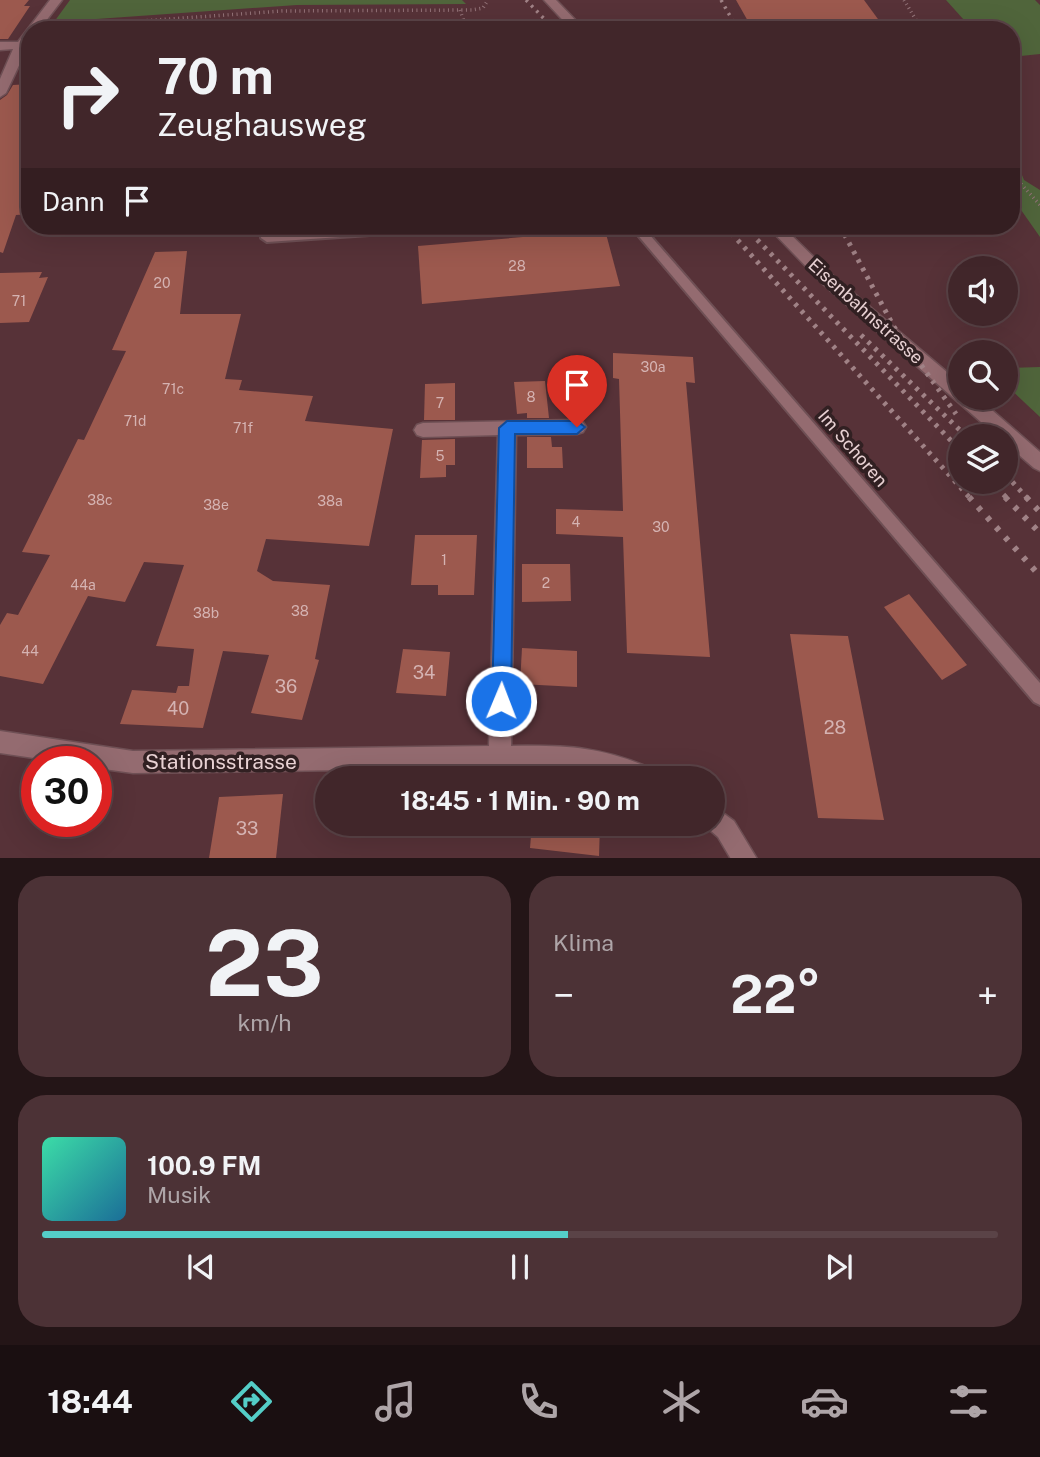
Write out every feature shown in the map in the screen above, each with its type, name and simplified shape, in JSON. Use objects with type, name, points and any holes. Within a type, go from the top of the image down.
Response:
[{"type":"street","points":[[40,21],[56,0]]},
{"type":"street","points":[[550,0],[570,21]]},
{"type":"street","points":[[0,46],[21,46],[0,93]]},
{"type":"street","name":"Eisenbahnstrasse","points":[[783,235],[827,279],[948,383]]},
{"type":"street","points":[[980,410],[1040,463]]},
{"type":"street","points":[[423,430],[577,427]]},
{"type":"street","points":[[500,755],[507,428]]},
{"type":"street","name":"Stationsstrasse","points":[[0,742],[133,762],[330,761],[500,755],[568,756],[612,766]]},
{"type":"street","points":[[725,828],[744,858]]},
{"type":"lane","points":[[267,235],[267,238],[311,235]]},
{"type":"lane","name":"Im Schoren","points":[[644,235],[1040,696]]},
{"type":"path","points":[[157,21],[282,11],[460,10],[482,8],[488,0]]},
{"type":"path","points":[[904,0],[917,21]]},
{"type":"path","points":[[460,10],[464,21]]},
{"type":"path","points":[[1020,183],[1040,205]]},
{"type":"green space","points":[[70,0],[462,0],[466,4],[297,5],[55,21]]},
{"type":"green space","points":[[946,0],[1035,0],[1040,5],[1040,54],[1020,56],[1020,21],[965,21]]},
{"type":"green space","points":[[1020,170],[1024,180],[1040,190],[1040,237],[1020,208]]},
{"type":"green space","points":[[1040,367],[1040,417],[1018,396],[1018,368]]},
{"type":"building","points":[[0,0],[29,0],[24,6],[30,6],[8,39],[0,39]]},
{"type":"building","points":[[736,0],[864,0],[879,21],[748,21]]},
{"type":"building","points":[[13,85],[21,85],[21,215],[16,215],[3,253],[0,252],[0,100]]},
{"type":"building","points":[[547,235],[606,235],[620,286],[422,304],[418,246]]},
{"type":"building","points":[[187,251],[180,314],[241,314],[225,379],[242,380],[239,390],[313,396],[305,421],[393,429],[369,546],[266,539],[257,571],[273,581],[330,585],[315,659],[319,660],[302,720],[251,713],[269,655],[223,651],[203,728],[120,724],[132,690],[176,693],[178,686],[189,686],[194,649],[156,646],[184,565],[144,562],[125,602],[88,596],[43,684],[0,676],[0,625],[7,613],[18,615],[50,555],[22,552],[78,439],[84,440],[126,351],[112,350],[155,252]]},
{"type":"building","points":[[42,272],[39,278],[48,277],[29,322],[0,323],[0,273]]},
{"type":"building","points":[[613,353],[693,357],[695,383],[686,382],[710,657],[627,653],[623,537],[556,534],[556,509],[623,511],[619,379],[613,378]]},
{"type":"building","points":[[545,381],[549,418],[527,418],[527,413],[517,414],[514,382]]},
{"type":"building","points":[[455,383],[455,420],[424,420],[425,384]]},
{"type":"building","points":[[527,437],[551,437],[552,447],[562,447],[563,468],[527,468]]},
{"type":"building","points":[[455,439],[455,465],[446,465],[446,477],[420,478],[422,440]]},
{"type":"building","points":[[415,535],[477,535],[474,595],[438,595],[438,585],[411,585]]},
{"type":"building","points":[[522,564],[570,564],[571,601],[522,602]]},
{"type":"building","points":[[909,594],[967,665],[942,680],[884,607]]},
{"type":"building","points":[[790,634],[848,636],[884,820],[818,818]]},
{"type":"building","points":[[522,648],[577,651],[577,687],[520,684]]},
{"type":"building","points":[[403,649],[450,652],[446,696],[396,693]]},
{"type":"building","points":[[283,794],[276,858],[209,858],[219,797]]},
{"type":"building","points":[[531,836],[600,836],[599,856],[530,848]]},
{"type":"railway","points":[[526,0],[546,21]]},
{"type":"railway","points":[[721,0],[733,21]]},
{"type":"railway","points":[[733,235],[970,498]]},
{"type":"railway","points":[[753,235],[948,438]]},
{"type":"railway","points":[[845,235],[894,327],[956,414]]},
{"type":"railway","points":[[861,335],[954,424]]},
{"type":"railway","points":[[1018,488],[1027,498]]},
{"type":"railway","points":[[1003,494],[1007,498]]},
{"type":"railway","points":[[969,497],[1040,576]]},
{"type":"railway","points":[[1005,497],[1040,533]]},
{"type":"railway","points":[[1026,497],[1039,511]]},
{"type":"route","points":[[501,701],[507,428],[577,427]]}]
